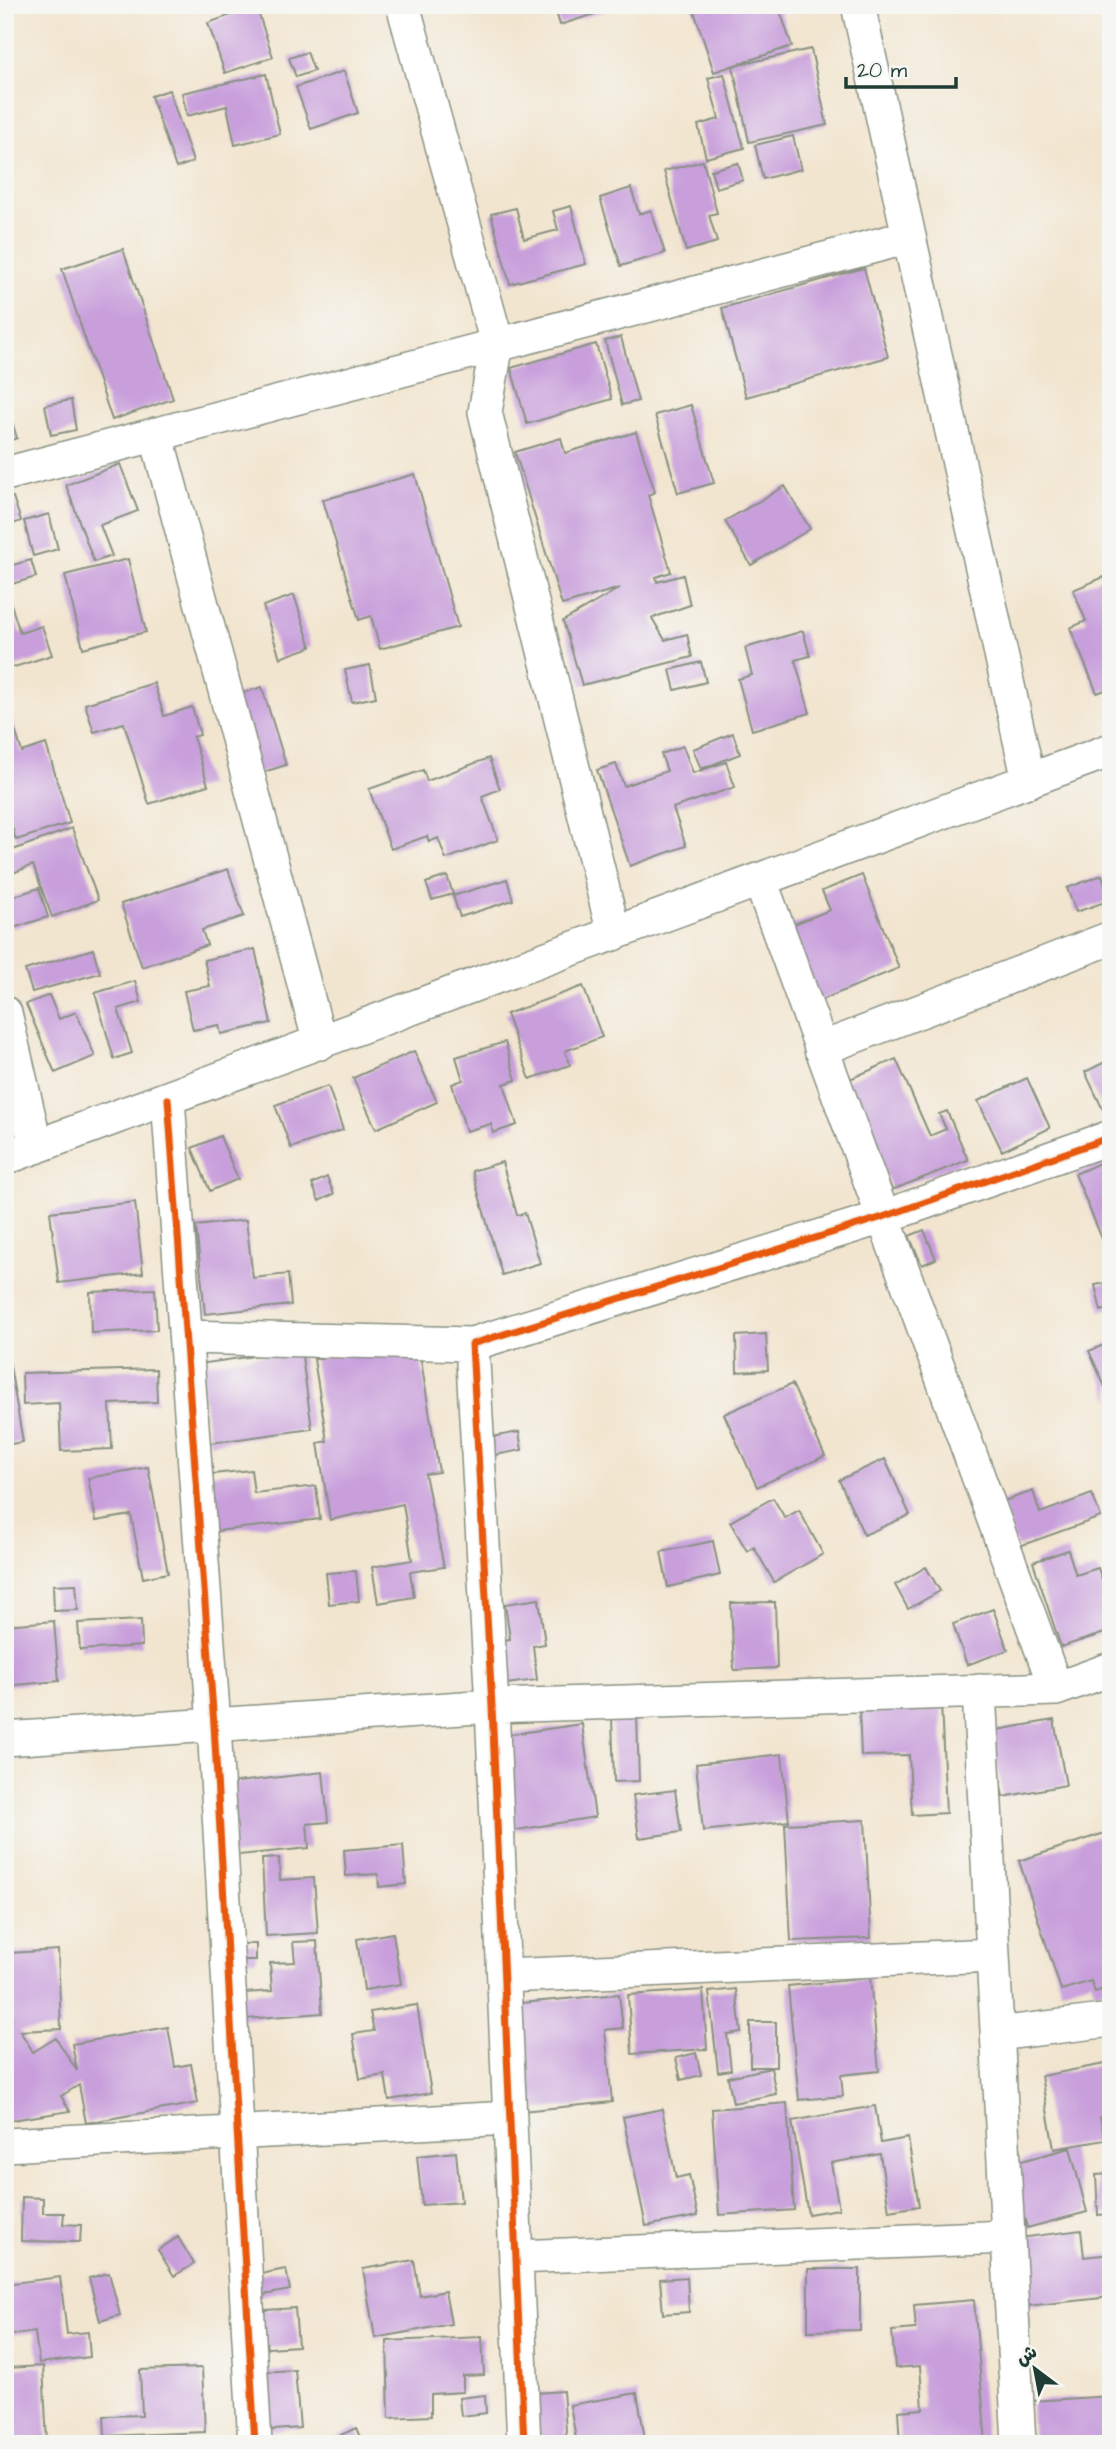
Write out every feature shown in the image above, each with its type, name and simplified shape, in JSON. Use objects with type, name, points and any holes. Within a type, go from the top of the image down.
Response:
[{"type":"street","points":[[403,5],[497,343],[485,412],[614,934]]},
{"type":"street","points":[[858,5],[1029,780]]},
{"type":"street","points":[[5,474],[909,237]]},
{"type":"street","points":[[156,434],[320,1043]]},
{"type":"street","points":[[5,1013],[20,1153],[1111,750]]},
{"type":"street","points":[[760,880],[1056,1689]]},
{"type":"street","points":[[821,1049],[1111,938]]},
{"type":"street","points":[[168,1099],[214,1725],[240,2131],[256,2444]]},
{"type":"street","points":[[186,1337],[472,1344],[883,1217],[1111,1137]]},
{"type":"street","points":[[472,1344],[492,1706],[524,2444]]},
{"type":"street","points":[[5,1739],[492,1706],[1056,1689],[1111,1669]]},
{"type":"street","points":[[979,1691],[1019,2444]]},
{"type":"street","points":[[504,1976],[993,1955]]},
{"type":"street","points":[[997,2034],[1111,2020]]},
{"type":"street","points":[[5,2145],[510,2118]]},
{"type":"street","points":[[516,2257],[1008,2236]]},
{"type":"building","points":[[554,5],[609,5],[610,9],[560,25]]},
{"type":"building","points":[[692,5],[723,5],[725,10],[738,5],[778,5],[792,46],[714,72]]},
{"type":"building","points":[[256,6],[273,57],[225,73],[208,23]]},
{"type":"building","points":[[811,49],[827,125],[749,142],[733,66]]},
{"type":"building","points":[[307,52],[314,71],[296,77],[289,58]]},
{"type":"building","points":[[344,71],[358,113],[311,129],[296,87]]},
{"type":"building","points":[[266,74],[280,134],[235,145],[227,106],[187,116],[182,93]]},
{"type":"building","points":[[724,74],[744,148],[706,158],[698,125],[719,119],[708,78]]},
{"type":"building","points":[[169,90],[193,162],[176,168],[151,96]]},
{"type":"building","points":[[793,136],[801,169],[763,179],[755,145]]},
{"type":"building","points":[[703,161],[717,213],[709,215],[717,242],[686,251],[664,171]]},
{"type":"building","points":[[738,163],[743,180],[716,188],[711,170]]},
{"type":"building","points":[[631,188],[639,214],[651,210],[665,253],[621,266],[600,198]]},
{"type":"building","points":[[571,206],[586,264],[510,284],[491,214],[516,208],[524,239],[558,230],[553,211]]},
{"type":"building","points":[[123,249],[173,399],[112,420],[62,269]]},
{"type":"building","points":[[864,268],[888,357],[746,397],[722,308]]},
{"type":"building","points":[[621,337],[638,401],[622,405],[605,341]]},
{"type":"building","points":[[596,344],[612,399],[527,424],[511,368]]},
{"type":"building","points":[[5,399],[17,438],[5,442]]},
{"type":"building","points":[[71,400],[76,430],[51,435],[45,405]]},
{"type":"building","points":[[691,405],[714,483],[678,493],[655,415]]},
{"type":"building","points":[[636,432],[655,492],[648,495],[671,572],[656,577],[657,582],[683,575],[690,605],[652,618],[665,640],[687,634],[692,657],[582,685],[563,621],[620,588],[562,605],[515,452],[561,438],[565,453]]},
{"type":"building","points":[[120,464],[138,511],[100,525],[112,556],[94,562],[66,485]]},
{"type":"building","points":[[415,474],[458,627],[380,649],[371,616],[359,620],[323,500]]},
{"type":"building","points":[[785,486],[810,529],[751,565],[725,521]]},
{"type":"building","points":[[13,497],[21,521],[5,527],[5,499]]},
{"type":"building","points":[[49,514],[58,549],[33,556],[24,521]]},
{"type":"building","points":[[128,559],[146,632],[83,648],[65,575]]},
{"type":"building","points":[[31,560],[36,577],[5,586],[5,567]]},
{"type":"building","points":[[1104,577],[1111,593],[1111,688],[1097,693],[1070,628],[1086,621],[1073,590]]},
{"type":"building","points":[[6,588],[20,633],[42,626],[52,655],[5,670]]},
{"type":"building","points":[[294,595],[311,647],[280,658],[263,606]]},
{"type":"building","points":[[803,631],[810,656],[795,660],[810,713],[752,730],[738,679],[752,675],[745,648]]},
{"type":"building","points":[[701,662],[706,682],[675,690],[670,670]]},
{"type":"building","points":[[370,665],[376,697],[352,702],[345,670]]},
{"type":"building","points":[[154,683],[164,716],[192,707],[200,735],[193,737],[208,785],[149,804],[124,723],[94,732],[85,704]]},
{"type":"building","points":[[262,687],[286,765],[254,775],[230,697]]},
{"type":"building","points":[[5,698],[22,752],[46,744],[70,823],[16,840],[5,803]]},
{"type":"building","points":[[733,733],[740,754],[701,769],[693,749]]},
{"type":"building","points":[[683,746],[693,773],[726,762],[735,787],[673,808],[686,846],[630,866],[597,770],[616,764],[624,786],[667,771],[661,754]]},
{"type":"building","points":[[489,758],[500,789],[482,796],[498,840],[446,859],[438,838],[429,842],[427,836],[391,849],[369,789],[423,770],[427,781]]},
{"type":"building","points":[[72,828],[98,900],[52,917],[33,865],[5,876],[5,853]]},
{"type":"building","points":[[228,869],[244,916],[202,930],[207,945],[142,967],[121,904]]},
{"type":"building","points":[[862,875],[899,968],[819,1001],[789,926],[830,910],[822,891]]},
{"type":"building","points":[[1102,875],[1111,900],[1076,912],[1067,888]]},
{"type":"building","points":[[447,876],[453,894],[432,900],[426,883]]},
{"type":"building","points":[[507,879],[513,900],[460,917],[453,896]]},
{"type":"building","points":[[39,888],[48,917],[13,928],[5,899]]},
{"type":"building","points":[[93,949],[100,973],[32,992],[25,970]]},
{"type":"building","points":[[255,949],[271,1023],[221,1034],[219,1025],[193,1030],[184,991],[210,986],[204,960]]},
{"type":"building","points":[[135,981],[141,1002],[118,1009],[132,1053],[114,1059],[95,993]]},
{"type":"building","points":[[583,986],[602,1037],[565,1051],[570,1065],[530,1079],[506,1014]]},
{"type":"building","points":[[49,995],[59,1019],[76,1012],[95,1056],[55,1073],[26,1004]]},
{"type":"building","points":[[505,1042],[516,1080],[504,1084],[517,1125],[493,1133],[491,1124],[466,1131],[452,1084],[463,1080],[456,1057]]},
{"type":"building","points":[[414,1051],[437,1102],[376,1129],[353,1078]]},
{"type":"building","points":[[896,1059],[930,1136],[946,1129],[939,1114],[947,1111],[968,1160],[892,1190],[845,1081]]},
{"type":"building","points":[[1111,1059],[1111,1114],[1106,1116],[1085,1072]]},
{"type":"building","points":[[1027,1078],[1050,1128],[1002,1151],[978,1101]]},
{"type":"building","points":[[328,1086],[343,1130],[291,1148],[275,1105]]},
{"type":"building","points":[[220,1136],[238,1179],[210,1191],[192,1148]]},
{"type":"building","points":[[1104,1161],[1111,1178],[1111,1199],[1104,1202],[1111,1219],[1111,1244],[1105,1246],[1075,1174]]},
{"type":"building","points":[[502,1162],[517,1215],[525,1213],[540,1263],[502,1275],[472,1171]]},
{"type":"building","points":[[327,1177],[334,1194],[319,1201],[312,1184]]},
{"type":"building","points":[[135,1202],[143,1273],[59,1283],[50,1212]]},
{"type":"building","points":[[246,1220],[253,1278],[288,1274],[291,1305],[205,1314],[196,1226]]},
{"type":"building","points":[[924,1230],[936,1259],[922,1265],[909,1236]]},
{"type":"building","points":[[1111,1282],[1111,1308],[1101,1311],[1095,1285]]},
{"type":"building","points":[[155,1289],[157,1330],[91,1333],[90,1292]]},
{"type":"building","points":[[766,1334],[768,1370],[737,1372],[736,1336]]},
{"type":"building","points":[[5,1337],[23,1442],[5,1445]]},
{"type":"building","points":[[418,1342],[439,1472],[425,1474],[444,1567],[410,1572],[414,1597],[378,1603],[372,1567],[412,1560],[403,1504],[330,1520],[318,1443],[327,1441],[314,1359]]},
{"type":"building","points":[[1111,1342],[1111,1400],[1089,1351]]},
{"type":"building","points":[[301,1349],[312,1429],[210,1443],[199,1364]]},
{"type":"building","points":[[156,1369],[157,1402],[110,1404],[112,1449],[61,1451],[59,1403],[23,1405],[22,1373]]},
{"type":"building","points":[[792,1384],[825,1456],[757,1487],[724,1414]]},
{"type":"building","points":[[519,1432],[522,1450],[489,1456],[486,1438]]},
{"type":"building","points":[[885,1459],[910,1515],[864,1535],[839,1480]]},
{"type":"building","points":[[148,1467],[168,1573],[143,1578],[131,1515],[96,1521],[88,1478]]},
{"type":"building","points":[[251,1470],[254,1493],[316,1486],[320,1519],[209,1532],[203,1475]]},
{"type":"building","points":[[1033,1491],[1040,1513],[1092,1494],[1101,1517],[1017,1547],[1001,1502]]},
{"type":"building","points":[[773,1498],[785,1518],[799,1510],[823,1554],[774,1582],[754,1547],[747,1551],[730,1522]]},
{"type":"building","points":[[713,1541],[720,1575],[668,1587],[661,1552]]},
{"type":"building","points":[[1068,1550],[1076,1575],[1098,1568],[1111,1607],[1111,1631],[1061,1647],[1033,1562]]},
{"type":"building","points":[[926,1567],[940,1591],[908,1609],[895,1585]]},
{"type":"building","points":[[356,1571],[359,1601],[329,1604],[326,1573]]},
{"type":"building","points":[[76,1584],[78,1610],[54,1611],[53,1585]]},
{"type":"building","points":[[539,1599],[545,1644],[533,1646],[537,1680],[490,1686],[484,1642],[510,1639],[505,1604]]},
{"type":"building","points":[[775,1602],[777,1668],[734,1670],[731,1603]]},
{"type":"building","points":[[993,1609],[1008,1650],[967,1665],[953,1624]]},
{"type":"building","points":[[141,1620],[142,1646],[80,1650],[78,1623]]},
{"type":"building","points":[[54,1621],[59,1681],[5,1686],[5,1625]]},
{"type":"building","points":[[941,1703],[946,1813],[912,1815],[909,1755],[861,1756],[859,1707]]},
{"type":"building","points":[[637,1716],[639,1781],[614,1782],[612,1717]]},
{"type":"building","points":[[1054,1720],[1066,1785],[1003,1797],[991,1731]]},
{"type":"building","points":[[582,1724],[595,1817],[505,1832],[492,1737]]},
{"type":"building","points":[[782,1754],[789,1821],[703,1831],[696,1764]]},
{"type":"building","points":[[323,1772],[328,1822],[307,1824],[309,1848],[229,1856],[221,1784]]},
{"type":"building","points":[[675,1790],[681,1832],[639,1838],[633,1795]]},
{"type":"building","points":[[865,1820],[871,1938],[791,1941],[785,1824]]},
{"type":"building","points":[[1111,1831],[1111,1987],[1095,1992],[1091,1981],[1061,1990],[1019,1861]]},
{"type":"building","points":[[403,1845],[406,1884],[379,1887],[378,1874],[346,1876],[344,1850]]},
{"type":"building","points":[[279,1858],[280,1880],[314,1878],[318,1933],[266,1936],[262,1859]]},
{"type":"building","points":[[393,1933],[401,1984],[364,1990],[357,1939]]},
{"type":"building","points":[[317,1941],[322,2013],[234,2020],[232,1994],[272,1991],[270,1963],[295,1962],[293,1942]]},
{"type":"building","points":[[232,1944],[256,1944],[256,1960],[233,1960]]},
{"type":"building","points":[[58,1950],[61,2029],[20,2031],[33,2052],[56,2038],[77,2071],[72,2044],[168,2027],[175,2067],[191,2064],[198,2103],[86,2123],[79,2085],[61,2096],[70,2111],[5,2121],[5,2007],[12,2018],[9,1953]]},
{"type":"building","points":[[870,1978],[879,2071],[841,2075],[843,2096],[799,2100],[788,1986]]},
{"type":"building","points":[[736,1989],[741,2032],[727,2034],[731,2070],[718,2072],[709,1992]]},
{"type":"building","points":[[703,1990],[707,2049],[632,2054],[628,1995]]},
{"type":"building","points":[[619,1994],[623,2028],[605,2030],[612,2102],[522,2111],[511,2004]]},
{"type":"building","points":[[417,2005],[431,2093],[389,2100],[385,2075],[360,2079],[353,2034],[374,2031],[370,2012]]},
{"type":"building","points":[[750,2022],[776,2022],[776,2067],[750,2067]]},
{"type":"building","points":[[696,2053],[701,2075],[681,2080],[676,2058]]},
{"type":"building","points":[[1110,2063],[1111,2115],[1100,2117],[1105,2140],[1054,2149],[1041,2076]]},
{"type":"building","points":[[771,2068],[776,2094],[733,2103],[728,2077]]},
{"type":"building","points":[[787,2103],[794,2210],[719,2215],[712,2109]]},
{"type":"building","points":[[875,2106],[881,2143],[908,2138],[919,2206],[889,2211],[880,2154],[831,2163],[839,2209],[808,2214],[792,2121]]},
{"type":"building","points":[[662,2109],[676,2178],[689,2175],[698,2216],[646,2226],[623,2117]]},
{"type":"building","points":[[1070,2148],[1087,2212],[1027,2228],[1010,2164]]},
{"type":"building","points":[[456,2152],[461,2202],[422,2205],[417,2156]]},
{"type":"building","points":[[1111,2174],[1111,2214],[1098,2215],[1096,2175]]},
{"type":"building","points":[[22,2197],[43,2198],[43,2213],[64,2213],[63,2224],[81,2225],[80,2242],[21,2241]]},
{"type":"building","points":[[1081,2230],[1084,2257],[1111,2254],[1111,2297],[1027,2306],[1019,2238]]},
{"type":"building","points":[[178,2237],[194,2264],[174,2276],[158,2250]]},
{"type":"building","points":[[414,2260],[420,2296],[445,2291],[451,2324],[375,2338],[363,2269]]},
{"type":"building","points":[[286,2269],[290,2290],[253,2297],[249,2276]]},
{"type":"building","points":[[808,2269],[860,2269],[860,2330],[808,2331]]},
{"type":"building","points":[[109,2273],[120,2315],[100,2321],[89,2278]]},
{"type":"building","points":[[60,2277],[67,2334],[88,2332],[90,2357],[39,2363],[35,2332],[12,2335],[5,2284]]},
{"type":"building","points":[[687,2277],[689,2312],[663,2314],[660,2279]]},
{"type":"building","points":[[974,2300],[986,2444],[900,2444],[898,2411],[923,2409],[920,2366],[895,2368],[892,2331],[916,2329],[914,2305]]},
{"type":"building","points":[[295,2308],[298,2346],[254,2349],[251,2311]]},
{"type":"building","points":[[482,2337],[484,2375],[463,2376],[463,2392],[431,2394],[431,2416],[389,2418],[387,2341]]},
{"type":"building","points":[[43,2366],[47,2443],[5,2444],[5,2368]]},
{"type":"building","points":[[202,2368],[205,2432],[105,2436],[104,2416],[142,2415],[140,2370]]},
{"type":"building","points":[[295,2370],[300,2428],[261,2431],[257,2372]]},
{"type":"building","points":[[563,2391],[567,2444],[538,2444],[535,2393]]},
{"type":"building","points":[[637,2393],[646,2444],[577,2444],[570,2405]]},
{"type":"building","points":[[485,2395],[486,2413],[461,2416],[459,2398]]},
{"type":"building","points":[[1111,2396],[1111,2444],[1033,2444],[1031,2401]]},
{"type":"building","points":[[356,2428],[363,2444],[321,2444]]},
{"type":"cycle path","points":[[168,1099],[214,1725],[255,2444]]},
{"type":"cycle path","points":[[524,2444],[492,1706],[472,1344],[883,1217],[1111,1137]]}]
